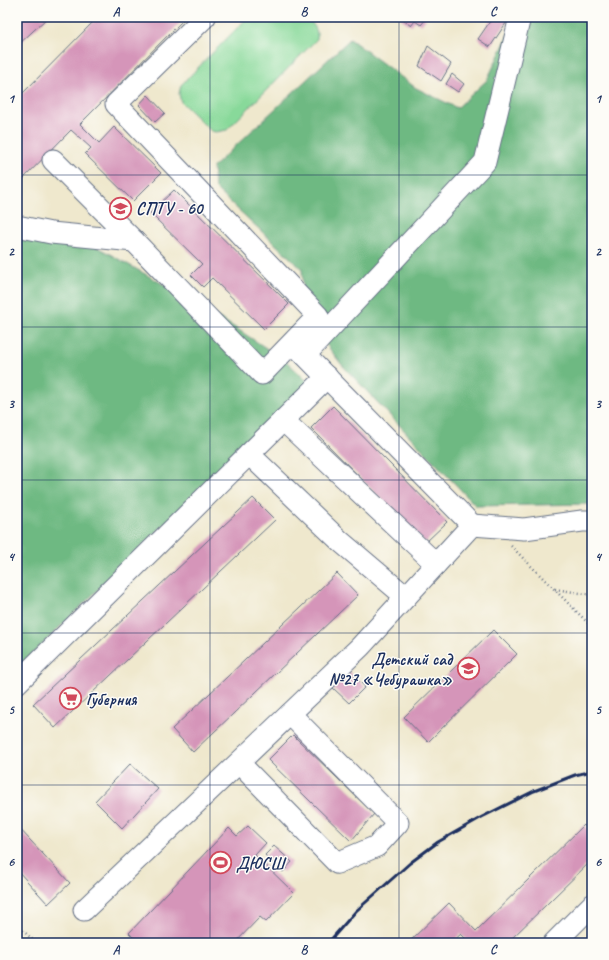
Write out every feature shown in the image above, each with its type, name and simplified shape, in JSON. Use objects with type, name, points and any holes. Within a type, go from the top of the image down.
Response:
[{"type":"lane","points":[[205,17],[116,104],[318,316],[299,349]]},
{"type":"lane","points":[[53,160],[134,241],[262,374],[299,349],[485,162],[520,17]]},
{"type":"lane","points":[[17,226],[51,233],[134,241]]},
{"type":"lane","points":[[299,349],[482,525],[524,529],[582,520],[592,521]]},
{"type":"lane","points":[[17,683],[327,377]]},
{"type":"lane","points":[[283,420],[436,564]]},
{"type":"lane","points":[[249,454],[340,541],[406,597]]},
{"type":"lane","points":[[84,910],[360,647],[436,564],[482,525]]},
{"type":"lane","points":[[239,762],[337,863],[377,846],[398,823],[290,714]]},
{"type":"lane","points":[[554,943],[592,905]]},
{"type":"path","points":[[482,525],[554,589],[592,627]]},
{"type":"path","points":[[554,589],[592,595]]},
{"type":"path","points":[[17,925],[36,943]]},
{"type":"path","points":[[108,943],[112,939]]},
{"type":"green space","points":[[248,17],[306,17],[316,29],[317,39],[227,130],[216,132],[211,131],[181,102],[179,94],[181,85]]},
{"type":"green space","points":[[520,17],[592,17],[592,504],[476,506],[342,365],[293,301],[303,286],[302,269],[215,188],[213,167],[350,39],[416,88],[457,108],[487,80],[513,25]]},
{"type":"green space","points":[[17,222],[67,230],[161,283],[234,327],[286,361],[309,383],[17,669]]},
{"type":"building","points":[[17,17],[48,17],[17,46]]},
{"type":"building","points":[[98,17],[186,17],[80,124],[99,143],[114,127],[161,173],[133,201],[85,154],[91,148],[71,130],[17,185],[17,99]]},
{"type":"building","points":[[399,17],[423,17],[426,19],[421,25],[415,21],[411,26]]},
{"type":"building","points":[[493,17],[510,17],[490,47],[478,39]]},
{"type":"building","points":[[428,46],[451,64],[441,81],[419,66]]},
{"type":"building","points":[[452,74],[464,84],[458,92],[446,84]]},
{"type":"building","points":[[148,95],[165,113],[155,122],[139,105]]},
{"type":"building","points":[[174,190],[289,304],[264,329],[212,278],[203,287],[191,275],[202,264],[150,213]]},
{"type":"building","points":[[333,406],[447,522],[425,543],[311,428]]},
{"type":"building","points":[[253,498],[275,520],[55,728],[33,704]]},
{"type":"building","points":[[337,573],[358,595],[193,752],[172,729]]},
{"type":"building","points":[[493,630],[517,654],[428,742],[404,717]]},
{"type":"building","points":[[349,671],[365,687],[349,703],[333,688]]},
{"type":"building","points":[[293,735],[374,814],[351,841],[268,760]]},
{"type":"building","points":[[130,764],[158,789],[122,828],[95,801]]},
{"type":"building","points":[[584,825],[592,834],[592,860],[507,943],[470,943],[461,934],[451,943],[408,943],[449,903],[476,931]]},
{"type":"building","points":[[17,826],[70,883],[48,904],[17,870]]},
{"type":"building","points":[[248,826],[266,843],[255,855],[294,893],[266,922],[260,917],[235,943],[139,943],[129,933],[229,828],[237,836]]},
{"type":"building","points":[[274,846],[292,862],[283,872],[265,855]]},
{"type":"railway","points":[[328,943],[356,911],[410,863],[438,842],[482,817],[534,791],[575,775],[592,771]]},
{"type":"place","name":"СПТУ - 60","points":[[120,208]]},
{"type":"place","name":"Детский сад №27 «Чебурашка»","points":[[468,669]]},
{"type":"place","name":"Губерния","points":[[70,699]]},
{"type":"place","name":"ДЮСШ","points":[[221,863]]}]
